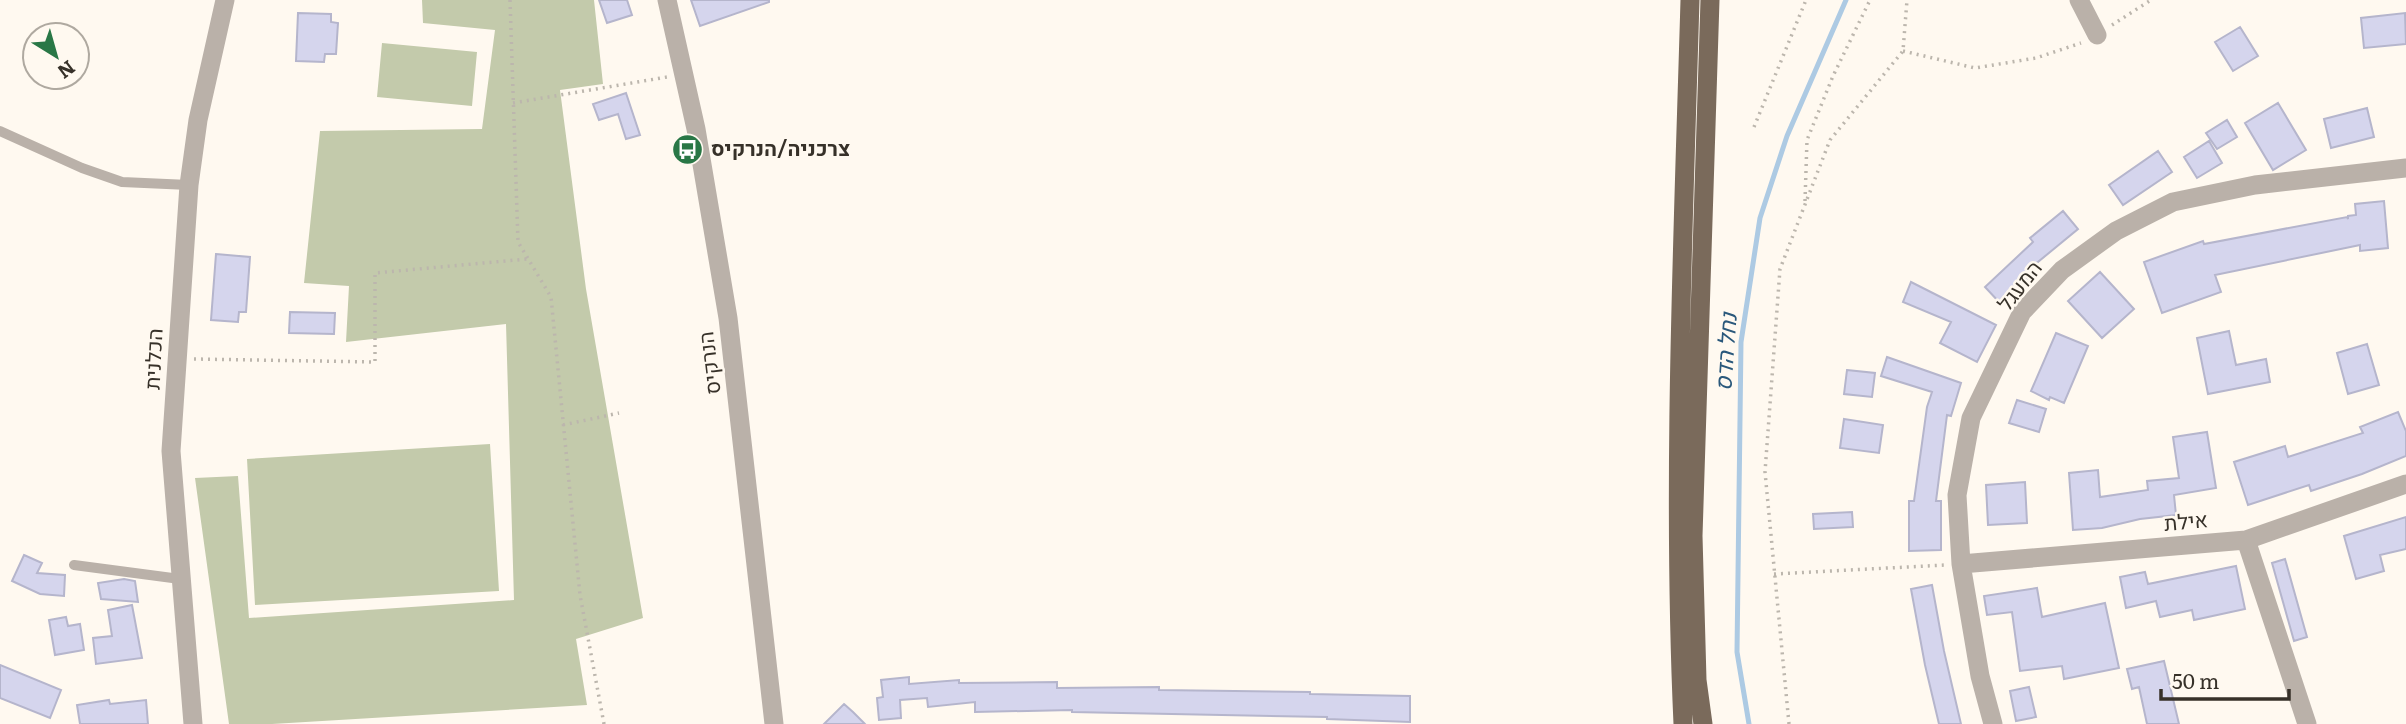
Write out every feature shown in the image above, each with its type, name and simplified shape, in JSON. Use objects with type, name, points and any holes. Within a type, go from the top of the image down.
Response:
[{"type":"highway","points":[[1683,724],[1678,612],[1680,356],[1690,0]]},
{"type":"highway","points":[[1703,724],[1698,680],[1693,536],[1710,0]]},
{"type":"street","name":"הכלנית","points":[[193,724],[171,452],[189,185],[198,120],[225,0]]},
{"type":"street","name":"הנרקיס","points":[[667,0],[696,130],[728,318],[774,724]]},
{"type":"street","points":[[2079,0],[2097,35]]},
{"type":"street","name":"המעגל","points":[[1993,724],[1980,676],[1961,564],[1958,495],[1970,418],[2022,312],[2062,270],[2116,231],[2173,202],[2255,186],[2406,168]]},
{"type":"street","name":"אילת","points":[[1961,564],[2246,540],[2406,484]]},
{"type":"street","points":[[2246,540],[2307,724]]},
{"type":"lane","points":[[0,131],[82,168],[122,182],[189,185]]},
{"type":"lane","points":[[74,565],[180,579]]},
{"type":"path","points":[[510,0],[518,242],[551,297],[580,595],[604,724]]},
{"type":"path","points":[[1754,127],[1806,0]]},
{"type":"path","points":[[1804,206],[1807,140],[1833,76],[1870,0]]},
{"type":"path","points":[[1789,724],[1765,472],[1780,269],[1830,140],[1903,51],[1907,0]]},
{"type":"path","points":[[1903,51],[1975,68],[2036,58],[2097,35],[2151,0]]},
{"type":"path","points":[[513,103],[684,74]]},
{"type":"path","points":[[178,359],[375,362],[375,273],[528,259]]},
{"type":"path","points":[[563,425],[619,413]]},
{"type":"path","points":[[1774,574],[1961,564]]},
{"type":"green space","points":[[422,0],[594,0],[603,84],[560,90],[586,289],[643,618],[576,639],[587,705],[272,724],[229,724],[195,478],[238,476],[249,618],[514,600],[506,324],[346,342],[349,286],[304,283],[320,131],[482,129],[495,30],[423,23]]},
{"type":"green space","points":[[382,43],[477,52],[472,106],[377,97]]},
{"type":"green space","points":[[490,444],[499,591],[255,605],[247,459]]},
{"type":"building","points":[[599,0],[627,0],[632,15],[607,23]]},
{"type":"building","points":[[691,0],[769,0],[769,2],[700,26]]},
{"type":"building","points":[[298,13],[331,14],[331,22],[338,23],[336,54],[325,54],[324,62],[296,61]]},
{"type":"building","points":[[2405,13],[2406,44],[2364,48],[2361,18]]},
{"type":"building","points":[[2240,27],[2258,56],[2233,71],[2215,42]]},
{"type":"building","points":[[626,93],[640,135],[626,139],[618,114],[599,120],[593,104]]},
{"type":"building","points":[[2278,103],[2306,150],[2273,170],[2245,123]]},
{"type":"building","points":[[2367,108],[2374,137],[2331,148],[2324,119]]},
{"type":"building","points":[[2227,120],[2237,137],[2217,149],[2206,133]]},
{"type":"building","points":[[2209,141],[2222,163],[2197,178],[2184,157]]},
{"type":"building","points":[[2158,151],[2172,172],[2123,205],[2109,185]]},
{"type":"building","points":[[2384,201],[2388,248],[2360,251],[2360,245],[2215,275],[2221,292],[2162,313],[2144,262],[2203,241],[2204,244],[2347,217],[2348,219],[2348,216],[2356,215],[2355,204]]},
{"type":"building","points":[[2063,211],[2078,229],[2027,271],[2031,275],[2000,303],[1985,287],[2033,242],[2030,238]]},
{"type":"building","points":[[216,254],[250,257],[246,312],[239,312],[238,322],[211,320]]},
{"type":"building","points":[[2100,272],[2134,309],[2102,338],[2068,301]]},
{"type":"building","points":[[1911,282],[1996,325],[1977,362],[1940,343],[1951,322],[1903,302]]},
{"type":"building","points":[[290,312],[335,313],[334,334],[289,333]]},
{"type":"building","points":[[2229,331],[2236,365],[2266,359],[2270,382],[2208,394],[2197,338]]},
{"type":"building","points":[[2056,333],[2088,346],[2064,403],[2050,397],[2049,400],[2031,391]]},
{"type":"building","points":[[2367,344],[2379,385],[2348,394],[2337,353]]},
{"type":"building","points":[[1887,357],[1961,383],[1951,416],[1947,415],[1936,501],[1941,501],[1941,550],[1909,551],[1909,501],[1914,501],[1927,407],[1932,392],[1881,376]]},
{"type":"building","points":[[1847,370],[1875,373],[1872,397],[1844,394]]},
{"type":"building","points":[[2017,400],[2046,409],[2039,432],[2009,423]]},
{"type":"building","points":[[2398,412],[2406,431],[2406,456],[2311,491],[2309,485],[2248,505],[2234,462],[2285,446],[2288,457],[2363,433],[2360,427]]},
{"type":"building","points":[[1844,419],[1883,425],[1879,453],[1840,448]]},
{"type":"building","points":[[2207,432],[2216,488],[2174,495],[2176,515],[2140,519],[2102,528],[2073,530],[2069,473],[2098,470],[2100,497],[2148,490],[2147,481],[2179,478],[2173,437]]},
{"type":"building","points":[[2025,482],[2027,523],[1988,525],[1986,485]]},
{"type":"building","points":[[1852,512],[1853,527],[1814,529],[1813,514]]},
{"type":"building","points":[[2406,517],[2406,549],[2380,555],[2384,571],[2356,579],[2344,536]]},
{"type":"building","points":[[24,555],[42,563],[37,573],[65,575],[64,596],[40,594],[12,581]]},
{"type":"building","points":[[2285,559],[2307,637],[2294,641],[2272,563]]},
{"type":"building","points":[[2236,566],[2245,609],[2194,620],[2192,610],[2160,617],[2156,601],[2126,608],[2120,577],[2145,572],[2148,584]]},
{"type":"building","points":[[124,579],[135,581],[138,602],[101,599],[98,583]]},
{"type":"building","points":[[1932,585],[1961,724],[1939,724],[1925,665],[1911,589]]},
{"type":"building","points":[[2037,588],[2042,617],[2105,603],[2119,668],[2064,679],[2062,666],[2020,671],[2012,612],[1987,615],[1984,596]]},
{"type":"building","points":[[132,605],[142,658],[96,664],[93,638],[112,636],[108,610]]},
{"type":"building","points":[[66,617],[68,626],[80,624],[84,650],[55,655],[49,620]]},
{"type":"building","points":[[2164,661],[2179,724],[2147,724],[2139,687],[2132,689],[2127,669]]},
{"type":"building","points":[[0,665],[61,690],[50,718],[0,698]]},
{"type":"building","points":[[909,677],[909,684],[959,680],[959,683],[1057,682],[1057,688],[1159,687],[1159,690],[1410,696],[1410,722],[1072,710],[975,712],[975,702],[928,707],[927,698],[900,700],[901,718],[879,720],[877,698],[883,697],[881,680]]},
{"type":"building","points":[[2029,687],[2036,717],[2016,721],[2010,691]]},
{"type":"building","points":[[109,700],[110,704],[146,700],[148,724],[80,724],[77,705]]},
{"type":"building","points":[[844,704],[853,712],[865,724],[824,724]]},
{"type":"waterway","name":"נחל הדס","points":[[1749,724],[1737,652],[1741,342],[1760,218],[1787,136],[1846,0]]},
{"type":"place","name":"צרכניה/הנרקיס","points":[[688,149]]}]
